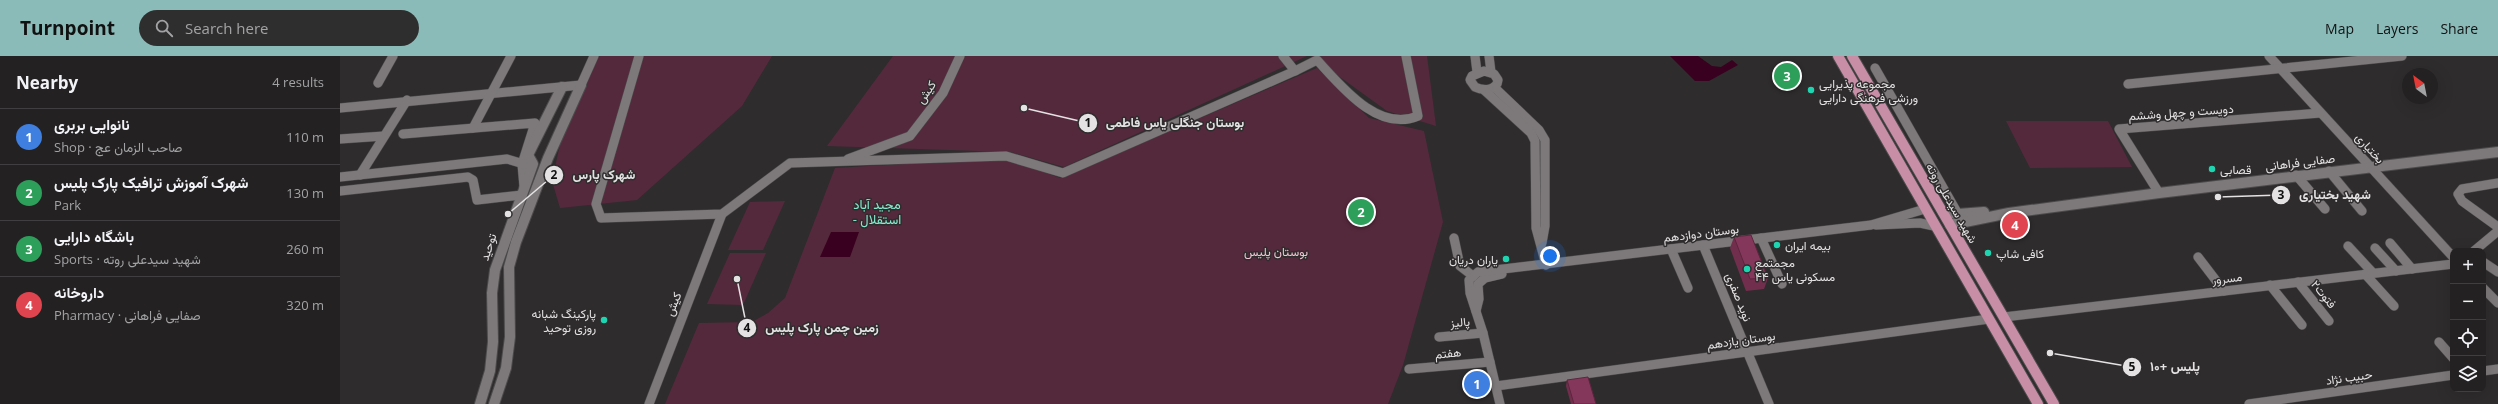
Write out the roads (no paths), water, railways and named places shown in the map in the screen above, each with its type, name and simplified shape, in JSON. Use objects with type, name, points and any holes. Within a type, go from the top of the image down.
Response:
[{"type":"main road","points":[[1838,56],[1934,226],[2038,404]]},
{"type":"main road","name":"شهید سیدعلی روته","points":[[1852,56],[2054,404]]},
{"type":"main road","points":[[494,404],[506,368],[510,337],[508,288],[509,267],[516,242],[536,193],[548,158],[581,85]]},
{"type":"main road","points":[[534,164],[528,154],[562,87]]},
{"type":"main road","name":"صفایی فراهانی","points":[[1950,225],[2009,214],[2159,193],[2329,171],[2498,152]]},
{"type":"main road","name":"توحید","points":[[480,404],[490,371],[493,342],[492,293],[494,270],[534,164]]},
{"type":"main road","points":[[523,191],[536,193]]},
{"type":"main road","name":"صفایی فراهانی","points":[[1943,212],[1958,214],[1998,212],[2009,214]]},
{"type":"street","points":[[378,83],[393,56]]},
{"type":"street","points":[[473,128],[511,56]]},
{"type":"street","points":[[340,108],[407,100],[491,94],[581,85],[594,56]]},
{"type":"street","points":[[639,56],[596,204],[601,218],[722,214],[790,163],[1006,156],[1063,173],[1317,60],[1348,93],[1386,118],[1404,121],[1418,116],[1406,56]]},
{"type":"street","name":"کیش","points":[[839,162],[910,136],[944,92],[960,56]]},
{"type":"street","points":[[1283,56],[1295,71]]},
{"type":"street","points":[[1475,56],[1477,72]]},
{"type":"street","points":[[1489,56],[1491,72]]},
{"type":"street","name":"بختیاری","points":[[2269,56],[2450,254]]},
{"type":"street","points":[[2128,84],[2402,56]]},
{"type":"street","points":[[1875,68],[1958,214]]},
{"type":"street","points":[[1484,90],[1494,87],[1498,83],[1498,78],[1491,72],[1477,72],[1472,76],[1471,83],[1474,87],[1484,90],[1531,133],[1535,141],[1536,228],[1542,244],[1546,265]]},
{"type":"street","points":[[1494,87],[1539,130],[1545,140],[1545,226],[1542,244]]},
{"type":"street","points":[[360,175],[407,100]]},
{"type":"street","name":"دویست و چهل وششم","points":[[2159,193],[2119,129],[2320,113]]},
{"type":"street","points":[[340,191],[468,177],[473,180],[476,200],[523,191],[522,164],[536,123],[404,134]]},
{"type":"street","points":[[340,139],[384,136]]},
{"type":"street","points":[[340,177],[506,159],[522,164],[534,164]]},
{"type":"street","points":[[2329,171],[2362,211]]},
{"type":"street","points":[[2296,175],[2325,208]]},
{"type":"street","points":[[2498,183],[2462,189],[2458,194],[2462,201],[2498,226]]},
{"type":"street","name":"بوستان دوازدهم","points":[[1474,276],[1478,272],[1522,266],[1546,265],[1871,225],[1925,209]]},
{"type":"street","name":"کیش","points":[[649,404],[722,214]]},
{"type":"street","name":"بوستان دوازدهم","points":[[1871,225],[1885,226],[1920,223],[1934,226]]},
{"type":"street","points":[[2478,248],[2498,231]]},
{"type":"street","points":[[1454,238],[1460,266],[1474,276],[1469,280],[1470,293],[1483,333],[1500,404]]},
{"type":"street","points":[[1761,238],[1782,284]]},
{"type":"street","points":[[2390,243],[2412,269]]},
{"type":"street","name":"نوید صفری","points":[[1703,245],[1768,404]]},
{"type":"street","points":[[2348,246],[2394,306]]},
{"type":"street","points":[[2375,248],[2396,271]]},
{"type":"street","points":[[1671,249],[1688,288]]},
{"type":"street","points":[[2198,257],[2224,291]]},
{"type":"street","name":"مسرور","points":[[2004,317],[2450,264]]},
{"type":"street","points":[[2486,264],[2498,272]]},
{"type":"street","name":"بوستان دوازدهم","points":[[1476,311],[1479,299],[1478,284],[1485,278],[1522,271],[1535,266]]},
{"type":"street","name":"فتوت۲","points":[[2298,282],[2329,321]]},
{"type":"street","points":[[2270,285],[2302,325]]},
{"type":"street","points":[[2486,291],[2498,303]]},
{"type":"street","name":"بوستان یازدهم","points":[[1496,386],[1989,319]]},
{"type":"street","name":"پالیز","points":[[1439,337],[1483,333]]},
{"type":"street","points":[[2439,342],[2451,356]]},
{"type":"street","name":"هفتم","points":[[1409,370],[1490,362]]},
{"type":"street","points":[[2486,371],[2498,369]]},
{"type":"street","name":"حبیب نژاد","points":[[2249,404],[2450,375]]},
{"type":"place","name":"باشگاه دارایی","points":[[1787,76]]},
{"type":"place","name":"مجموعه پذیرایی ورزشی فرهنگی دارایی","points":[[1811,90]]},
{"type":"place","name":"بوستان جنگلی یاس فاطمی","points":[[1024,108]]},
{"type":"place","name":"قصابی","points":[[2212,169]]},
{"type":"place","name":"شهید بختیاری","points":[[2218,197]]},
{"type":"place","name":"شهرک آموزش ترافیک پارک پلیس","points":[[1361,212]]},
{"type":"place","name":"شهرک پارس","points":[[508,214]]},
{"type":"place","name":"داروخانه","points":[[2015,225]]},
{"type":"place","name":"بیمه ایران","points":[[1777,245]]},
{"type":"place","name":"کافی شاپ","points":[[1988,253]]},
{"type":"place","name":"یاران دریان","points":[[1506,259]]},
{"type":"place","name":"مجمتمع مسکونی یاس ۴۴","points":[[1747,269]]},
{"type":"place","name":"زمین چمن پارک پلیس","points":[[737,279]]},
{"type":"place","name":"پارکینگ شبانه روزی توحید","points":[[604,320]]},
{"type":"place","name":"پلیس +۱۰","points":[[2050,353]]},
{"type":"place","name":"نانوایی بربری","points":[[1477,384]]},
{"type":"district","name":"مجید آباد - استقلال","points":[[877,212]]},
{"type":"park label","name":"بوستان پلیس","points":[[1276,251]]}]
